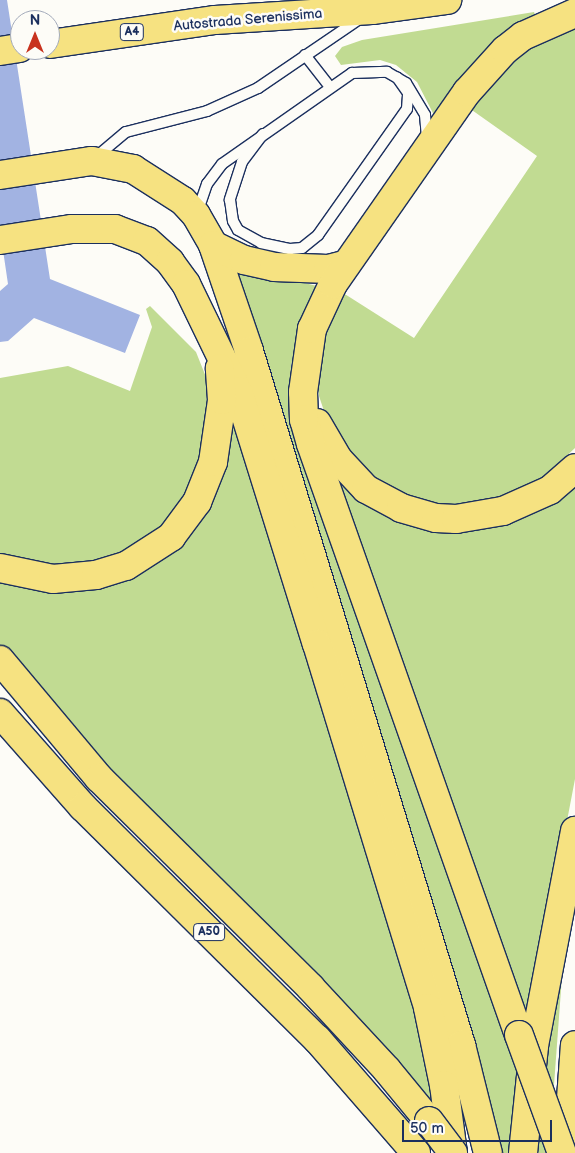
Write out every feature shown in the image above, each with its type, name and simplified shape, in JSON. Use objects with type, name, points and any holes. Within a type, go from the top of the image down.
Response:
[{"type":"highway","name":"Autostrada Serenissima","points":[[60,43],[215,20],[372,10],[447,0]]},
{"type":"highway","points":[[562,1153],[311,444],[304,420],[303,392],[312,328],[344,265],[467,92],[505,50],[546,24],[575,13]]},
{"type":"highway","points":[[0,175],[92,161],[133,169],[183,201],[196,214],[213,245],[249,351],[461,1045],[488,1153]]},
{"type":"highway","points":[[0,240],[95,228],[129,233],[147,241],[170,262],[186,284],[218,357],[238,391],[416,968],[438,1052],[453,1153]]},
{"type":"highway","points":[[213,245],[244,260],[274,267],[328,269],[344,265]]},
{"type":"highway","points":[[0,568],[54,579],[96,575],[126,566],[171,537],[197,502],[213,462],[222,400],[218,357]]},
{"type":"highway","points":[[303,392],[325,440],[351,474],[378,496],[417,514],[456,519],[503,511],[550,490],[575,468]]},
{"type":"highway","points":[[0,660],[99,778],[310,987],[387,1070],[453,1153]]},
{"type":"highway","name":"A50","points":[[0,713],[83,807],[317,1039],[416,1153]]},
{"type":"highway","points":[[523,1153],[534,1046],[575,831]]},
{"type":"highway","points":[[568,1153],[575,1045]]},
{"type":"lane","points":[[92,161],[126,132],[224,105],[258,88],[372,10]]},
{"type":"lane","points":[[305,55],[329,86]]},
{"type":"lane","points":[[196,214],[215,171],[329,86],[352,73],[363,71],[387,72],[398,77],[415,93],[425,115],[427,137],[421,158]]},
{"type":"lane","points":[[263,134],[242,162],[230,200],[233,221],[238,230],[261,243],[290,249],[302,248],[318,235],[407,109],[408,93],[398,77]]},
{"type":"green space","points":[[534,12],[536,17],[438,114],[434,115],[417,82],[396,65],[380,60],[341,65],[335,56],[342,47],[362,40]]},
{"type":"green space","points":[[575,21],[575,448],[542,479],[497,501],[458,507],[421,503],[383,486],[348,454],[326,417],[319,396],[316,375],[318,348],[340,291],[414,338],[537,156],[469,108],[514,54]]},
{"type":"green space","points":[[235,266],[317,286],[319,289],[291,365],[290,411],[520,1081],[511,1153],[500,1153],[232,270]]},
{"type":"green space","points":[[150,306],[196,352],[206,377],[208,430],[189,496],[165,529],[121,556],[76,568],[0,557],[0,378],[68,366],[130,391],[152,327],[146,309]]},
{"type":"green space","points":[[236,415],[410,981],[437,1110],[91,756],[0,647],[0,578],[164,555],[229,416]]},
{"type":"green space","points":[[336,471],[424,524],[575,478],[575,779],[528,1025],[337,489]]},
{"type":"green space","points":[[566,922],[549,1153],[531,1153]]},
{"type":"building","points":[[0,0],[7,0],[10,19],[10,60],[16,60],[50,279],[140,315],[125,353],[34,318],[8,341],[0,342],[0,291],[8,284],[0,230]]}]
